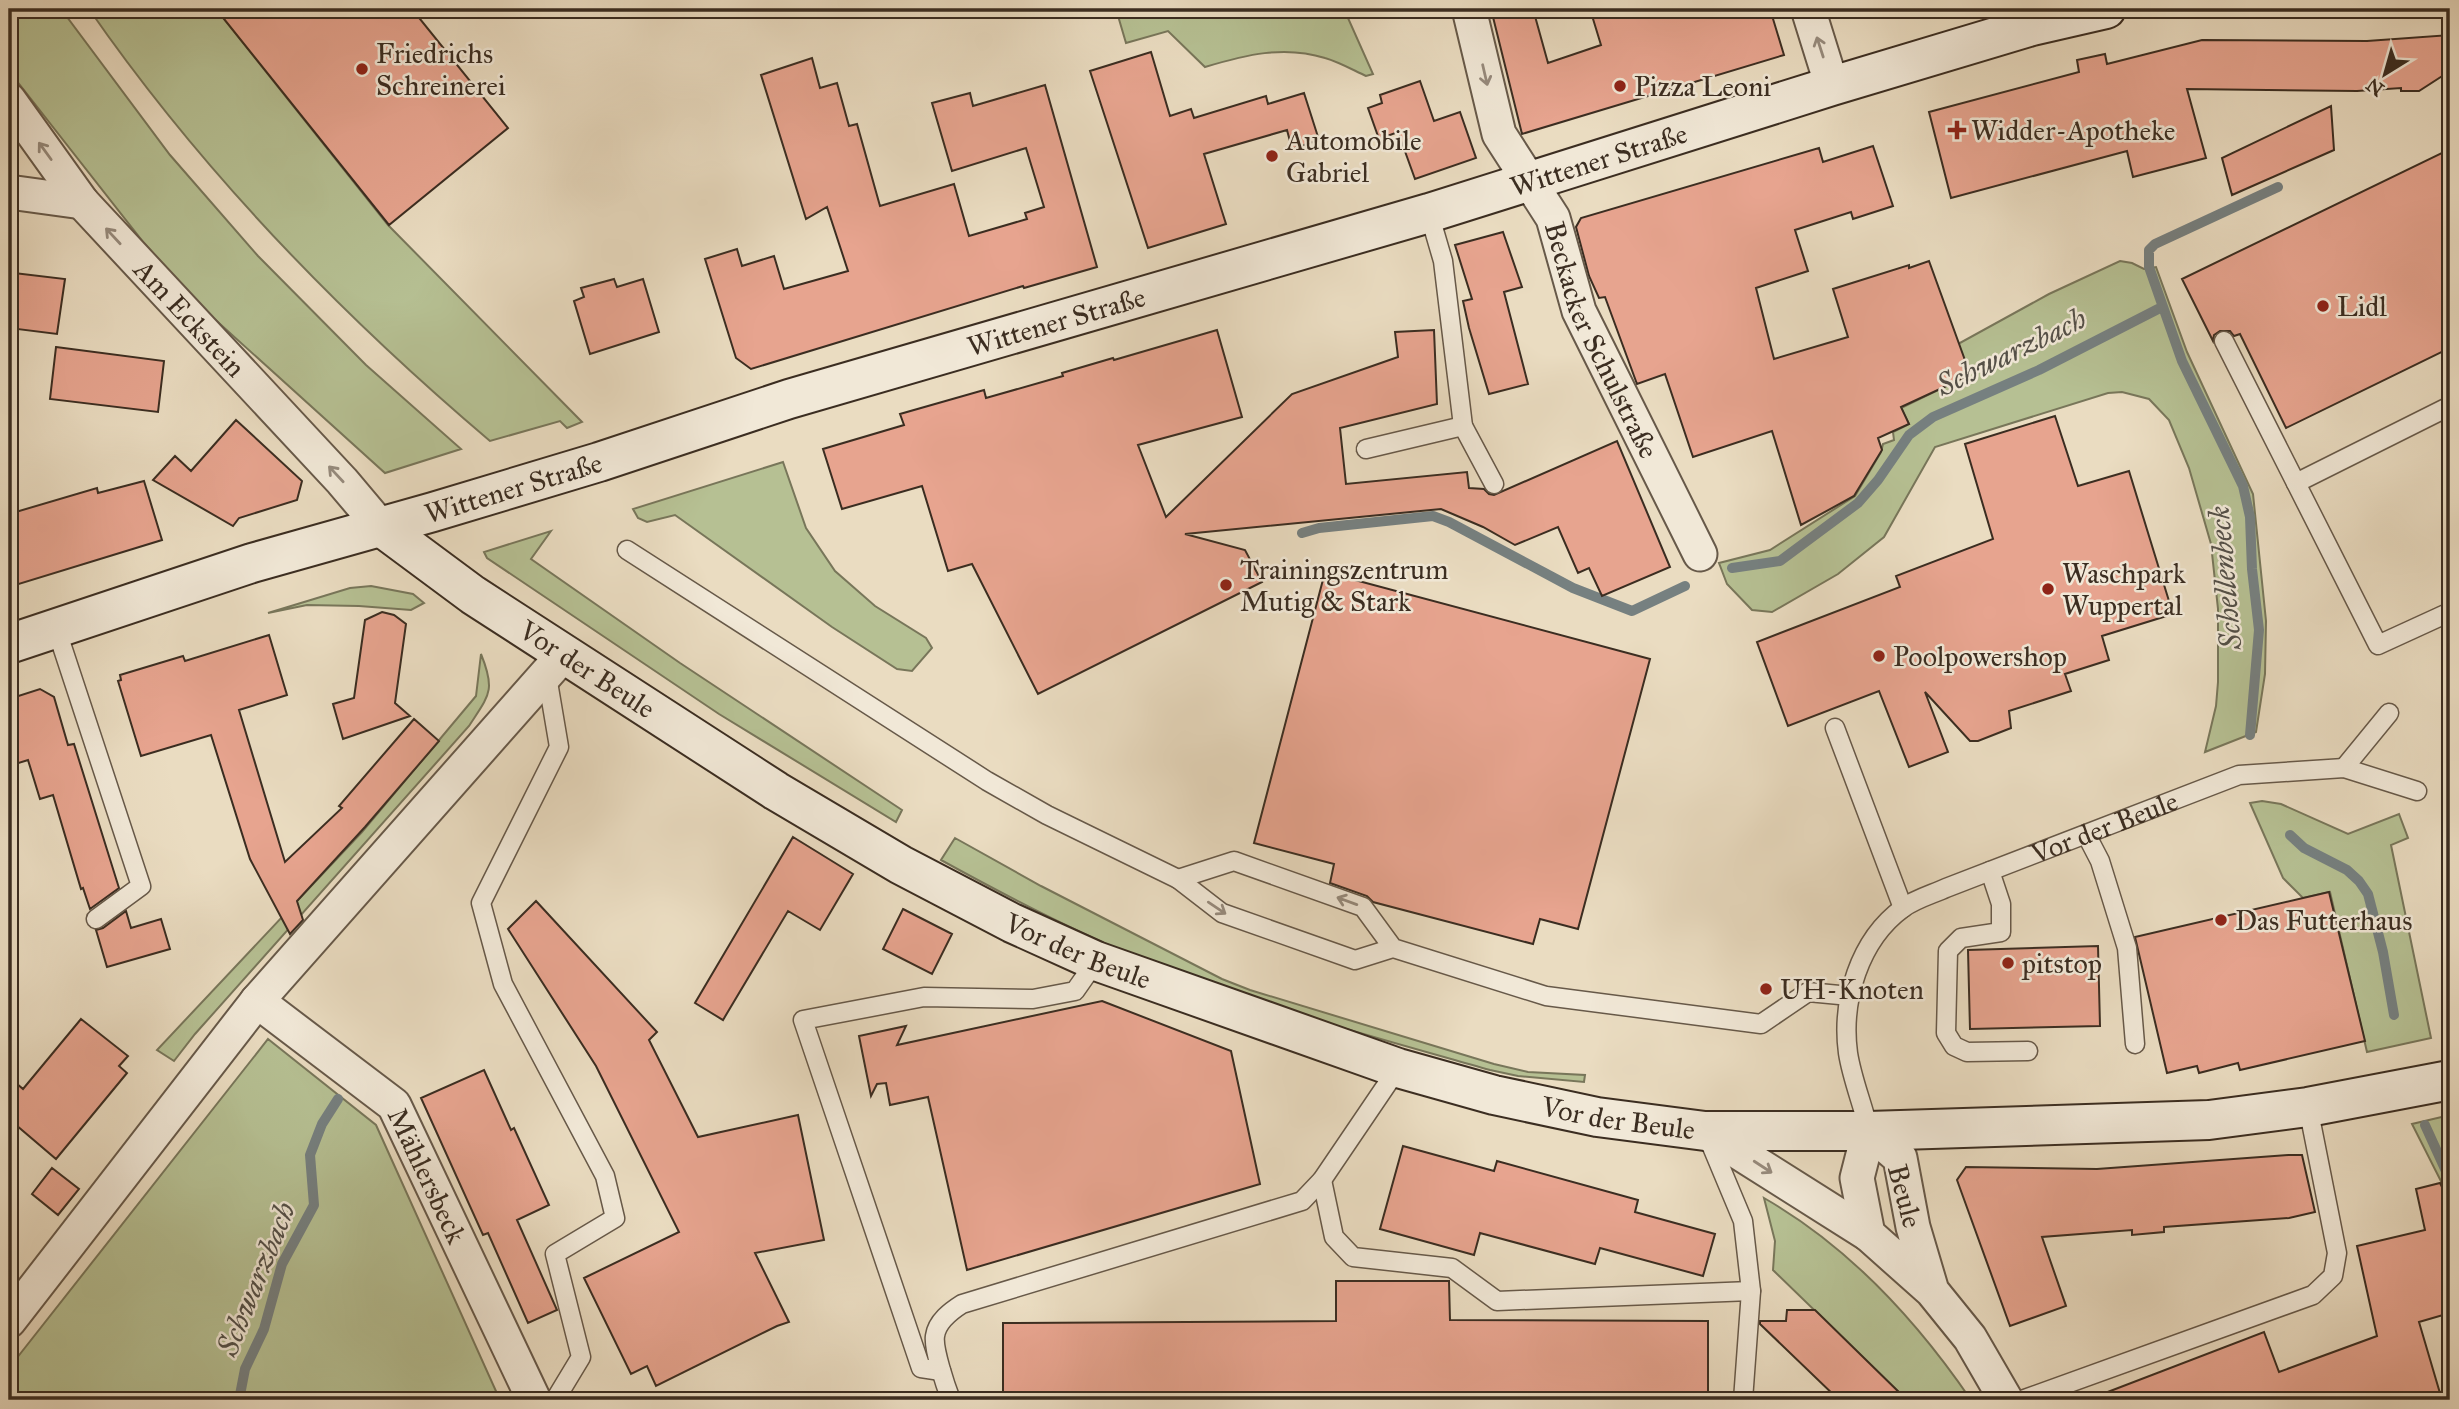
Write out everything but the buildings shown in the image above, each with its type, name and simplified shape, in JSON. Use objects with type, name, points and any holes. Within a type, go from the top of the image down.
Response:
[{"type":"main road","name":"Wittener Straße","points":[[9,644],[252,563],[599,462],[789,399],[1429,213],[2032,26],[2106,9]]},
{"type":"main road","name":"Vor der Beule","points":[[380,526],[463,588],[556,665],[901,865],[1012,923],[1096,961],[1398,1068],[1494,1095],[1597,1117],[1705,1132],[1870,1130],[2209,1120],[2308,1107],[2450,1080]]},
{"type":"street","name":"Beckacker Schulstraße","points":[[1469,9],[1499,134],[1553,218],[1579,311],[1700,554]]},
{"type":"street","points":[[1808,9],[1832,86]]},
{"type":"street","name":"Am Eckstein","points":[[9,100],[82,202],[342,481],[380,526]]},
{"type":"street","points":[[9,192],[82,202]]},
{"type":"street","points":[[9,1321],[257,1001],[556,665]]},
{"type":"street","name":"Mählersbeck","points":[[257,1001],[394,1105],[534,1400]]},
{"type":"street","name":"Beule","points":[[1867,1234],[1857,1178],[1870,1130],[1900,1158],[1913,1227],[1933,1291]]},
{"type":"street","name":"Beule","points":[[1705,1132],[1867,1234],[1933,1291],[1970,1338],[2006,1400]]},
{"type":"lane","points":[[1429,213],[1443,261],[1462,426],[1494,484]]},
{"type":"lane","points":[[2224,341],[2378,645],[2450,612]]},
{"type":"lane","points":[[2296,483],[2450,406]]},
{"type":"lane","points":[[1366,449],[1462,426]]},
{"type":"lane","points":[[627,550],[987,781],[1047,815],[1178,879],[1222,913],[1355,960],[1393,948],[1546,996],[1761,1024],[1808,992],[1850,996]]},
{"type":"lane","points":[[55,628],[141,886],[96,919]]},
{"type":"lane","points":[[555,1400],[581,1357],[555,1254],[615,1218],[606,1177],[503,984],[481,903],[559,747],[556,665]]},
{"type":"lane","points":[[2389,713],[2344,768],[2417,790]]},
{"type":"lane","points":[[1835,727],[1903,908]]},
{"type":"lane","name":"Vor der Beule","points":[[1870,1130],[1846,1036],[1850,996],[1858,967],[1867,949],[1903,908],[1990,871],[2239,775],[2344,768]]},
{"type":"lane","points":[[2086,834],[2100,860],[2127,948],[2135,1044]]},
{"type":"lane","points":[[1178,879],[1234,861],[1363,907],[1393,948]]},
{"type":"lane","points":[[1990,871],[2001,904],[2001,932],[1961,937],[1948,951],[1947,1033],[1954,1046],[1968,1052],[2028,1051]]},
{"type":"lane","points":[[942,1371],[921,1368],[803,1020],[924,997],[1033,999],[1075,991],[1096,961]]},
{"type":"lane","points":[[951,1400],[934,1337],[946,1314],[962,1304],[1302,1201],[1322,1180],[1398,1068]]},
{"type":"lane","points":[[2022,1400],[2313,1295],[2333,1276],[2337,1253],[2308,1107]]},
{"type":"lane","points":[[1705,1132],[1743,1221],[1751,1292],[1743,1400]]},
{"type":"lane","points":[[1322,1180],[1334,1237],[1353,1257],[1452,1268],[1497,1301],[1751,1292]]},
{"type":"green space","points":[[9,9],[61,9],[170,155],[258,256],[366,365],[461,449],[385,473],[199,305],[144,243],[9,71]]},
{"type":"green space","points":[[89,9],[216,9],[388,225],[582,422],[567,428],[560,421],[490,441],[380,342],[275,238],[178,127]]},
{"type":"green space","points":[[1116,9],[1344,9],[1373,74],[1366,76],[1330,60],[1295,52],[1250,55],[1205,67],[1168,31],[1126,43]]},
{"type":"green space","points":[[2120,261],[2144,269],[2156,267],[2187,352],[2253,494],[2266,621],[2265,674],[2256,732],[2205,752],[2216,706],[2218,682],[2218,609],[2211,544],[2189,468],[2169,420],[2149,399],[2122,392],[2108,393],[1935,447],[1884,537],[1838,574],[1772,612],[1752,610],[1727,584],[1719,563],[1770,550],[1855,496],[1883,444],[1894,440],[1893,432],[1909,424],[1901,408],[1969,375],[1958,344],[2049,294]]},
{"type":"green space","points":[[783,462],[806,528],[835,571],[875,606],[926,638],[932,648],[912,671],[897,669],[832,627],[675,515],[647,522],[638,518],[633,509]]},
{"type":"green space","points":[[551,531],[531,559],[680,663],[902,810],[896,822],[719,714],[487,558],[484,552]]},
{"type":"green space","points":[[371,586],[413,594],[424,603],[411,610],[307,605],[268,613],[350,588]]},
{"type":"green space","points":[[481,654],[488,676],[488,692],[469,726],[174,1061],[157,1050],[362,832],[476,696]]},
{"type":"green space","points":[[2262,801],[2281,804],[2348,834],[2399,814],[2408,838],[2391,845],[2431,1038],[2367,1052],[2330,892],[2303,898],[2283,878],[2250,803]]},
{"type":"green space","points":[[955,838],[1041,886],[1222,979],[1250,990],[1494,1064],[1528,1072],[1585,1075],[1584,1082],[1518,1076],[1490,1070],[1273,1007],[1146,961],[1042,914],[941,860]]},
{"type":"green space","points":[[268,1039],[376,1125],[500,1400],[9,1400],[9,1368]]},
{"type":"green space","points":[[2450,1115],[2450,1199],[2412,1124]]},
{"type":"green space","points":[[1764,1198],[1824,1239],[1879,1287],[1928,1342],[1971,1400],[1907,1400],[1773,1270],[1775,1241]]},
{"type":"waterway","name":"Schellenbeck","points":[[2250,735],[2259,630],[2252,569],[2250,517],[2243,486],[2182,361],[2149,267],[2149,250],[2155,244],[2278,187]]},
{"type":"waterway","name":"Schwarzbach","points":[[1732,568],[1780,561],[1858,503],[1878,480],[1909,435],[1933,417],[2039,370],[2162,307]]},
{"type":"waterway","name":"Schwarzbach","points":[[1302,533],[1319,528],[1433,516],[1573,588],[1632,611],[1685,586]]},
{"type":"waterway","name":"Schellenbeck","points":[[2290,835],[2304,848],[2347,870],[2368,894],[2383,952],[2394,1015]]},
{"type":"waterway","name":"Schwarzbach","points":[[239,1400],[245,1369],[264,1329],[282,1264],[314,1205],[310,1155],[322,1124],[338,1099]]},
{"type":"waterway","name":"Schellenbeck","points":[[2425,1125],[2450,1180]]},
{"type":"place","name":"Friedrichs Schreinerei","points":[[362,69]]},
{"type":"place","name":"Pizza Leoni","points":[[1620,86]]},
{"type":"place","name":"Widder-Apotheke","points":[[1957,130]]},
{"type":"place","name":"Automobile Gabriel","points":[[1272,156]]},
{"type":"place","name":"Lidl","points":[[2323,306]]},
{"type":"place","name":"Trainingszentrum Mutig & Stark","points":[[1226,585]]},
{"type":"place","name":"Waschpark Wuppertal","points":[[2048,589]]},
{"type":"place","name":"Poolpowershop","points":[[1879,656]]},
{"type":"place","name":"Das Futterhaus","points":[[2221,920]]},
{"type":"place","name":"pitstop","points":[[2008,963]]},
{"type":"place","name":"UH-Knoten","points":[[1766,989]]}]
